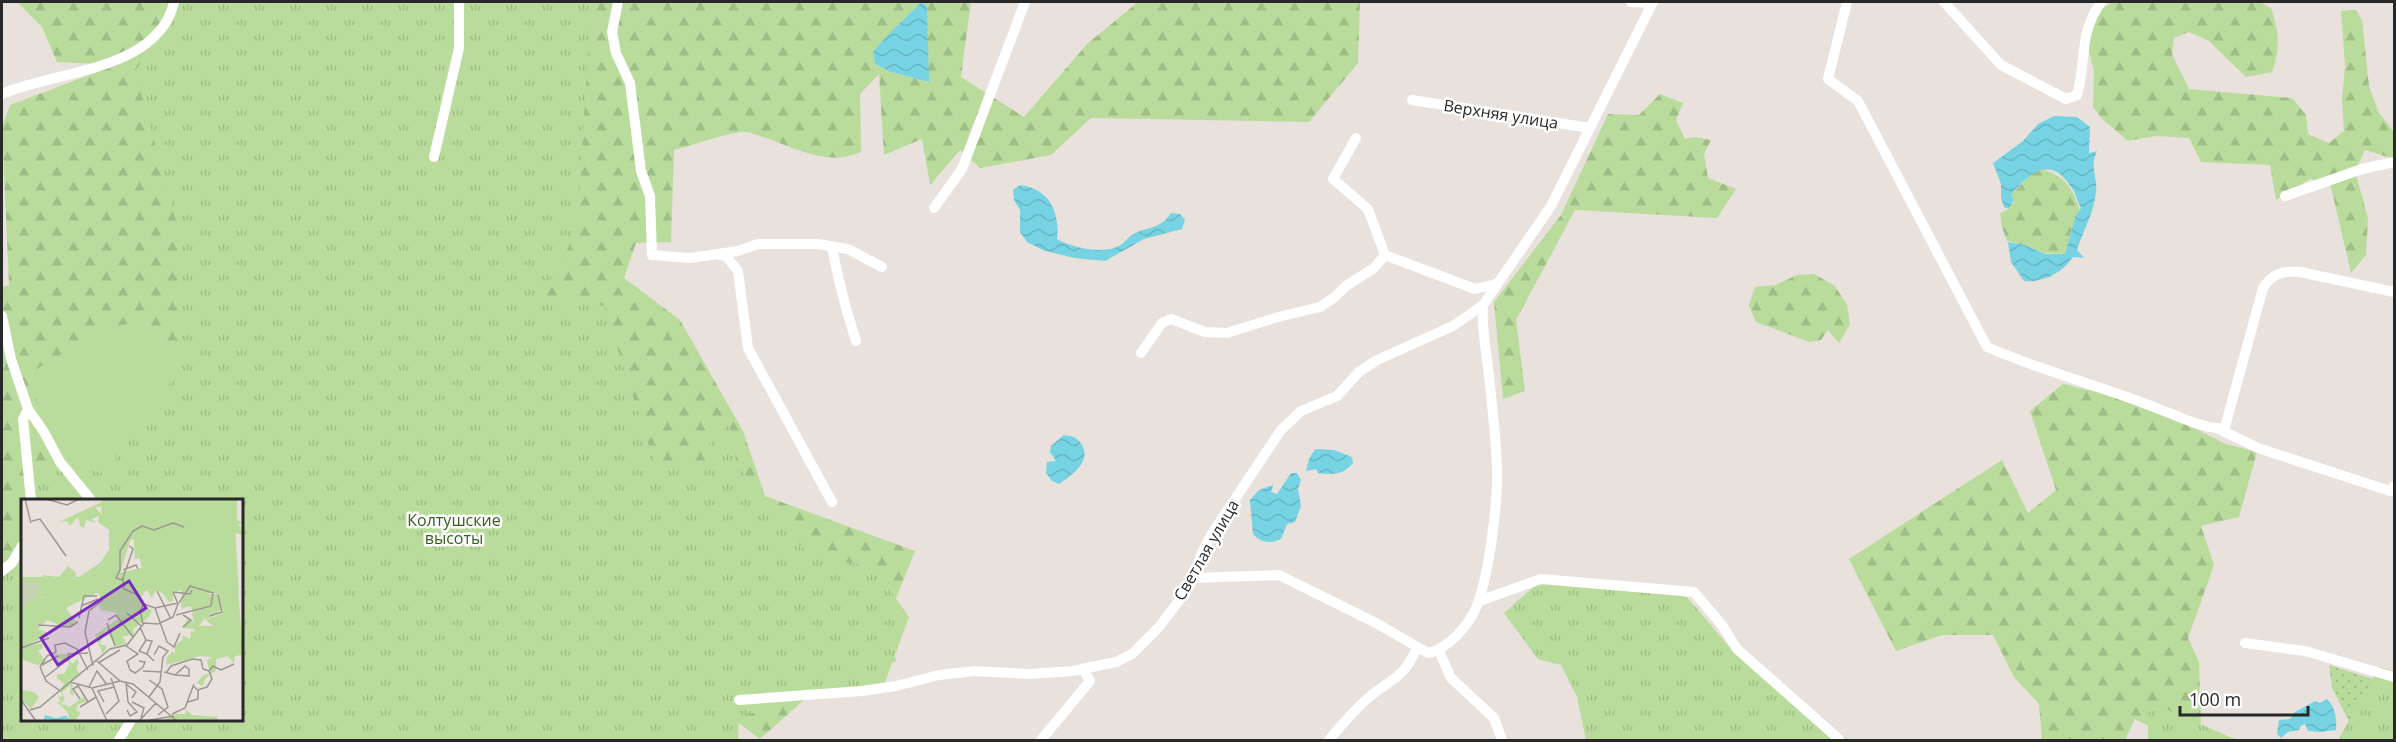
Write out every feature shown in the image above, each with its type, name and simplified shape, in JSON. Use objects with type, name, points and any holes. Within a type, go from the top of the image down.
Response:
[{"type":"street","points":[[2,94],[128,56],[152,39],[160,30],[174,2]]},
{"type":"street","points":[[434,157],[459,48],[459,2]]},
{"type":"street","points":[[618,2],[612,32],[616,53],[630,83],[641,171],[650,196],[652,255],[690,258],[738,251],[758,244],[818,244],[849,249],[882,267]]},
{"type":"street","points":[[934,208],[962,169],[1025,2]]},
{"type":"street","points":[[1194,578],[1279,575],[1376,623],[1428,653],[1439,651],[1468,622],[1479,601],[1488,559],[1497,469],[1482,324],[1483,305],[1551,206],[1653,2],[1631,2]]},
{"type":"street","points":[[1847,2],[1828,79],[1858,101],[1987,347],[2022,362],[2114,391],[2188,420],[2219,429],[2269,452],[2390,491],[2394,486]]},
{"type":"street","points":[[1944,2],[2001,65],[2066,99],[2077,96],[2081,81],[2085,33],[2101,2]]},
{"type":"street","name":"Верхняя улица","points":[[1412,100],[1590,128]]},
{"type":"street","points":[[1356,138],[1333,179],[1368,209],[1385,255],[1475,289],[1496,284]]},
{"type":"street","points":[[2285,196],[2362,169],[2394,162]]},
{"type":"street","points":[[832,247],[838,278],[856,341]]},
{"type":"street","points":[[718,255],[726,256],[738,271],[748,348],[832,502]]},
{"type":"street","points":[[1142,353],[1162,323],[1171,319],[1205,332],[1227,333],[1320,307],[1346,286],[1374,268],[1385,255]]},
{"type":"street","points":[[2219,429],[2224,426],[2262,288],[2268,280],[2276,274],[2290,271],[2394,292]]},
{"type":"street","points":[[1475,289],[1483,305]]},
{"type":"street","name":"Светлая улица","points":[[739,700],[861,691],[896,686],[939,675],[975,671],[1029,674],[1083,669],[1116,662],[1132,654],[1159,627],[1194,578],[1211,535],[1281,430],[1300,411],[1336,396],[1359,372],[1377,360],[1453,326],[1483,305]]},
{"type":"street","points":[[2,316],[11,358],[28,410],[44,432],[60,462],[89,499]]},
{"type":"street","points":[[28,410],[23,419],[31,499]]},
{"type":"street","points":[[2,571],[12,562],[21,548]]},
{"type":"street","points":[[1479,601],[1541,579],[1694,592],[1722,625],[1737,649],[1840,741]]},
{"type":"street","points":[[2246,644],[2305,651],[2394,677]]},
{"type":"street","points":[[1329,741],[1367,699],[1403,673],[1409,666],[1417,648]]},
{"type":"street","points":[[1439,651],[1451,678],[1494,718],[1503,741]]},
{"type":"street","points":[[1041,741],[1090,681],[1083,669]]},
{"type":"street","points":[[119,741],[130,721]]},
{"type":"green space","name":"Колтушские высоты","points":[[17,2],[921,2],[873,53],[875,64],[891,72],[928,82],[927,8],[923,2],[971,2],[961,77],[1024,117],[1087,44],[1138,2],[1360,2],[1358,63],[1309,122],[1091,118],[1051,155],[980,168],[960,150],[930,185],[922,139],[884,155],[879,74],[860,94],[861,152],[847,157],[818,156],[746,132],[722,136],[674,150],[671,242],[636,243],[624,278],[680,320],[743,431],[765,496],[915,551],[887,621],[896,661],[805,699],[760,739],[723,711],[722,740],[2,740],[2,287],[9,285],[2,127],[10,105],[116,65],[57,62],[42,27]],"holes":[[[143,320],[159,335],[179,367],[157,401],[43,428],[32,372]]]},
{"type":"green space","name":"Колтушские высоты","points":[[184,2],[591,2],[577,232],[541,297],[604,306],[654,462],[716,469],[708,445],[730,424],[737,466],[765,500],[777,503],[775,509],[804,549],[842,562],[881,566],[879,575],[909,617],[882,690],[794,697],[797,703],[739,716],[738,740],[2,740],[2,573],[21,549],[21,721],[243,721],[243,499],[32,499],[30,480],[182,375],[177,224],[135,71]]},
{"type":"green space","points":[[2113,2],[2260,2],[2271,8],[2278,40],[2272,72],[2246,77],[2209,41],[2189,32],[2174,38],[2172,54],[2189,89],[2292,98],[2306,115],[2308,134],[2329,143],[2344,131],[2342,100],[2345,66],[2341,11],[2356,10],[2362,20],[2369,86],[2379,113],[2394,132],[2394,159],[2365,150],[2355,171],[2368,218],[2366,255],[2351,273],[2330,183],[2310,179],[2276,200],[2270,165],[2201,162],[2189,138],[2156,136],[2128,141],[2103,120],[2093,107],[2094,71],[2087,44],[2099,11]]},
{"type":"green space","points":[[1660,94],[1683,103],[1676,120],[1685,139],[1695,137],[1711,140],[1704,154],[1708,178],[1736,189],[1717,218],[1575,210],[1516,320],[1525,391],[1503,399],[1494,302],[1561,215],[1608,114],[1639,115]]},
{"type":"green space","points":[[2042,169],[2059,177],[2067,184],[2079,207],[2079,214],[2075,217],[2065,254],[2043,253],[2025,245],[2007,241],[2002,227],[2000,213],[2009,209],[2014,202],[2011,195],[2035,170]]},
{"type":"green space","points":[[1814,274],[1835,286],[1847,305],[1850,324],[1839,343],[1828,330],[1821,340],[1809,342],[1756,322],[1749,305],[1755,287],[1776,285],[1797,275]]},
{"type":"green space","points":[[143,320],[159,335],[179,367],[157,401],[129,427],[115,446],[116,464],[104,474],[69,458],[49,437],[39,409],[32,372],[102,330]]},
{"type":"green space","points":[[2063,384],[2146,404],[2226,444],[2257,452],[2239,517],[2201,526],[2214,565],[2188,638],[2199,662],[2201,728],[2175,740],[2135,719],[2125,740],[2042,740],[2039,704],[2014,677],[1993,635],[1942,635],[1896,651],[1849,559],[2002,460],[2028,513],[2056,490],[2030,411]]},
{"type":"green space","points":[[1538,583],[1686,596],[1733,651],[1776,687],[1849,740],[1586,740],[1577,697],[1561,665],[1538,659],[1504,613]]},
{"type":"green space","points":[[2329,665],[2376,680],[2394,740],[2355,733],[2332,688]]},
{"type":"green space","points":[[2379,667],[2394,671],[2394,740],[2338,740]]},
{"type":"green space","points":[[2154,704],[2237,740],[2148,740],[2148,714]]},
{"type":"water","points":[[921,2],[927,7],[929,82],[891,72],[875,64],[873,52]]},
{"type":"water","points":[[2054,116],[2077,117],[2090,127],[2089,153],[2097,151],[2094,163],[2095,200],[2077,250],[2084,258],[2073,257],[2058,272],[2045,279],[2024,281],[2011,262],[2008,242],[2025,245],[2045,254],[2065,254],[2075,217],[2081,208],[2073,189],[2063,177],[2048,169],[2040,170],[2025,180],[2011,195],[2014,200],[2009,209],[2004,207],[2001,184],[1993,163],[2023,141],[2038,124]]},
{"type":"water","points":[[1020,185],[1038,191],[1050,203],[1057,219],[1057,239],[1080,247],[1097,250],[1114,248],[1135,233],[1159,225],[1171,213],[1180,214],[1185,220],[1182,229],[1144,239],[1105,261],[1075,258],[1045,251],[1027,242],[1020,232],[1020,210],[1014,200],[1013,190]]},
{"type":"water","points":[[1064,435],[1078,440],[1083,447],[1084,458],[1082,464],[1059,484],[1052,481],[1046,473],[1047,462],[1056,461],[1050,452],[1051,446]]},
{"type":"water","points":[[1315,449],[1334,450],[1352,457],[1353,463],[1337,473],[1318,473],[1316,469],[1306,471]]},
{"type":"water","points":[[1291,473],[1297,473],[1301,480],[1298,489],[1301,506],[1295,522],[1287,524],[1281,539],[1273,542],[1262,541],[1253,534],[1250,500],[1259,490],[1273,485],[1271,492],[1277,494]]},
{"type":"water","points":[[2327,699],[2335,713],[2336,730],[2308,731],[2305,724],[2299,730],[2288,732],[2281,738],[2277,734],[2279,720],[2290,719],[2295,712],[2315,701],[2320,703]]}]
